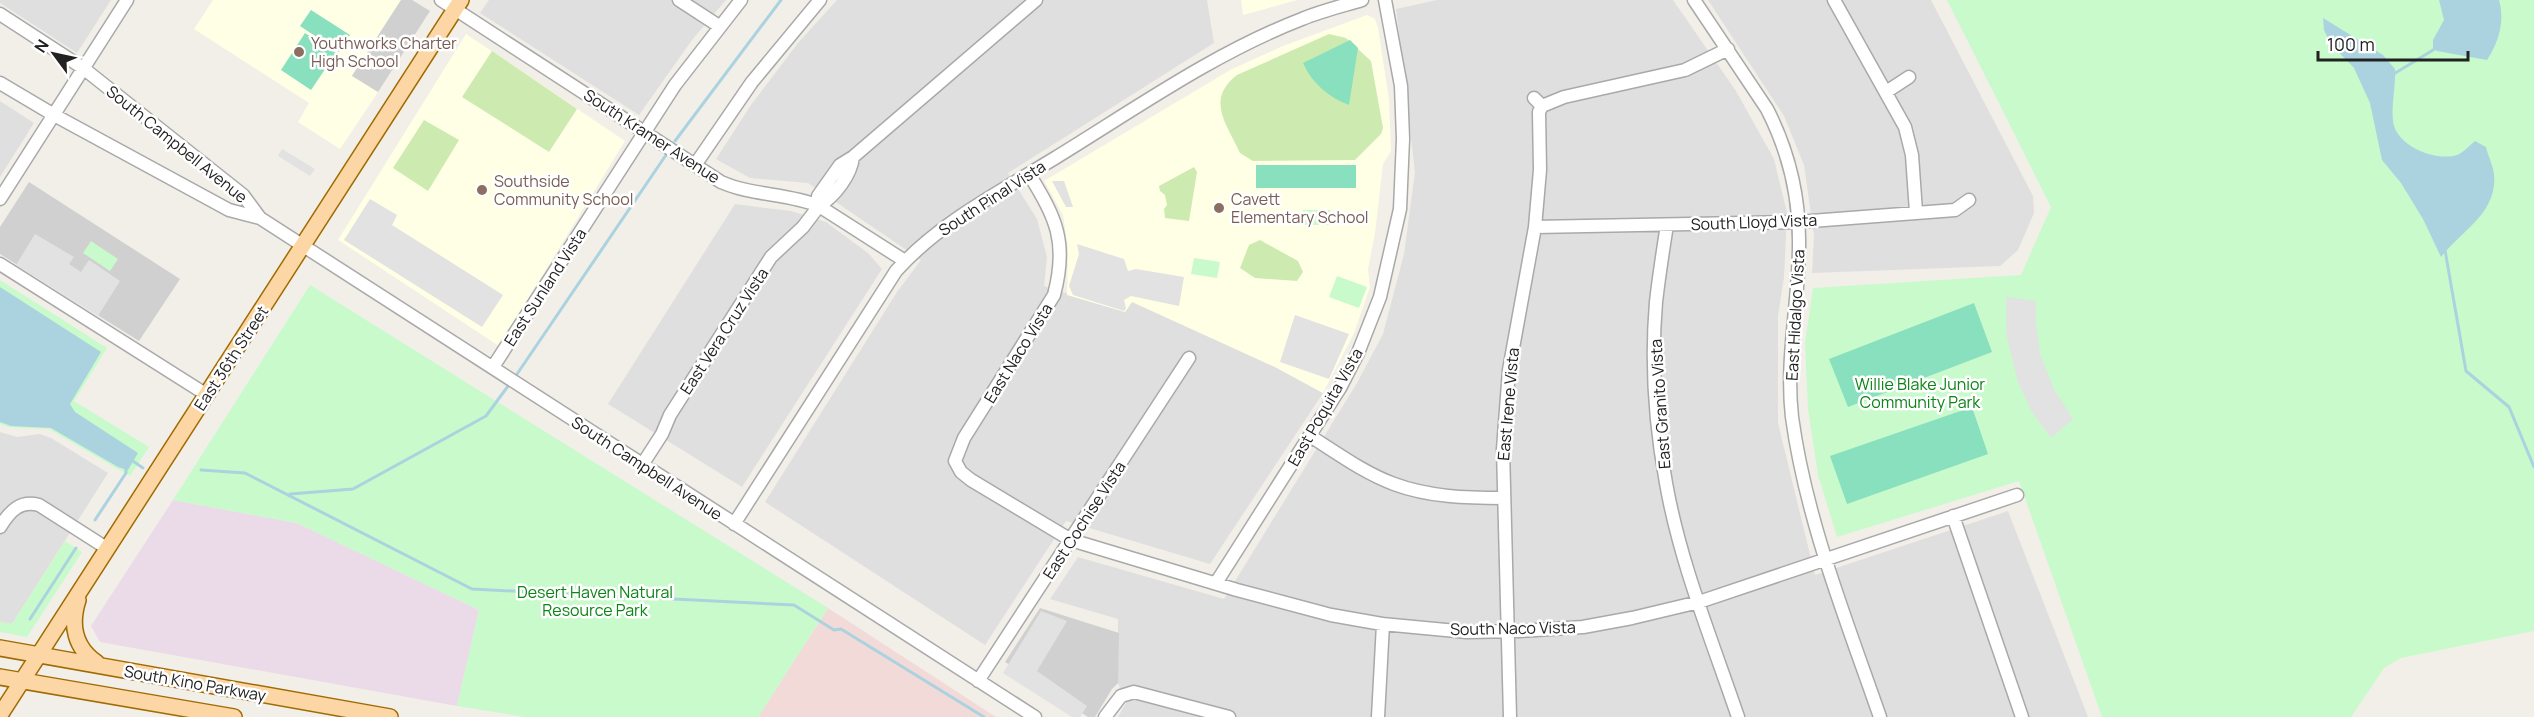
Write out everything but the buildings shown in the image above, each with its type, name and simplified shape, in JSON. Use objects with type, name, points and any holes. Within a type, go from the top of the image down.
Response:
[{"type":"main road","name":"East 36th Street","points":[[0,715],[458,5]]},
{"type":"main road","points":[[81,590],[76,607],[75,631],[78,644],[81,650],[99,665]]},
{"type":"main road","name":"South Kino Parkway","points":[[0,648],[390,717]]},
{"type":"main road","name":"South Kino Parkway","points":[[0,677],[234,717]]},
{"type":"street","points":[[0,199],[127,0]]},
{"type":"street","name":"South Kramer Avenue","points":[[441,0],[458,5],[721,182],[739,190],[808,201],[905,261]]},
{"type":"street","points":[[679,0],[719,26]]},
{"type":"street","name":"East Sunland Vista","points":[[494,367],[675,85],[741,0]]},
{"type":"street","points":[[695,165],[752,82],[820,0]]},
{"type":"street","name":"East Vera Cruz Vista","points":[[642,465],[662,434],[670,415],[771,257],[802,227],[819,206],[818,196],[840,165],[853,157],[1036,0]]},
{"type":"street","name":"South Pinal Vista","points":[[734,524],[896,271],[916,249],[960,217],[1177,83],[1248,44],[1301,19],[1362,0]]},
{"type":"street","name":"East Poquita Vista","points":[[1216,584],[1310,436],[1358,353],[1380,297],[1395,240],[1400,209],[1401,86],[1386,0]]},
{"type":"street","name":"East Hidalgo Vista","points":[[1694,0],[1767,109],[1776,127],[1795,190],[1798,222],[1798,272],[1791,341],[1792,414],[1808,502],[1880,717]]},
{"type":"street","points":[[1834,0],[1905,128],[1909,141],[1916,212]]},
{"type":"street","name":"South Campbell Avenue","points":[[0,14],[83,68],[243,195],[260,218]]},
{"type":"street","name":"East Irene Vista","points":[[1510,717],[1503,449],[1509,370],[1535,228],[1540,170],[1538,102],[1685,70],[1728,49]]},
{"type":"street","points":[[1886,92],[1909,77]]},
{"type":"street","name":"South Campbell Avenue","points":[[0,83],[54,116],[229,210],[260,218],[1035,717]]},
{"type":"street","name":"East Naco Vista","points":[[950,462],[1054,295],[1060,260],[1058,230],[1052,213],[1029,174]]},
{"type":"street","name":"South Lloyd Vista","points":[[1535,228],[1798,222],[1955,210],[1969,200]]},
{"type":"street","name":"East Granito Vista","points":[[1667,225],[1656,302],[1655,373],[1658,430],[1670,503],[1687,569],[1738,717]]},
{"type":"street","points":[[0,264],[207,395]]},
{"type":"street","name":"East Cochise Vista","points":[[978,681],[1189,358]]},
{"type":"street","points":[[1310,436],[1350,462],[1392,484],[1440,495],[1503,498]]},
{"type":"street","name":"South Naco Vista","points":[[950,462],[971,480],[1071,540],[1216,584],[1331,615],[1383,624],[1467,632],[1583,627],[1699,602],[2017,495]]},
{"type":"street","points":[[0,527],[19,501],[31,503],[39,505],[108,549]]},
{"type":"street","points":[[1953,516],[2022,717]]},
{"type":"street","points":[[1378,717],[1383,624]]},
{"type":"street","points":[[1105,717],[1120,696],[1134,692],[1229,717]]},
{"type":"shaded area","points":[[0,0],[111,0],[77,53],[0,3]]},
{"type":"shaded area","name":"Youthworks Charter High School","points":[[213,0],[401,0],[352,75],[378,92],[340,149],[298,122],[309,103],[194,29]]},
{"type":"shaded area","points":[[401,0],[412,0],[430,11],[378,92],[352,76]]},
{"type":"shaded area","points":[[489,0],[726,0],[692,40],[639,115],[480,13]]},
{"type":"shaded area","points":[[837,0],[1207,0],[1214,43],[1008,173],[1037,219],[1047,257],[1044,286],[1125,312],[1132,301],[1275,367],[1323,393],[1210,564],[1066,521],[985,645],[765,502],[897,292],[921,260],[808,183],[750,178],[716,159],[751,105],[798,43]]},
{"type":"shaded area","points":[[1241,0],[1297,0],[1243,15]]},
{"type":"shaded area","points":[[1437,0],[1673,0],[1736,91],[1774,159],[1787,213],[1784,277],[1778,316],[1778,423],[1815,575],[2008,511],[2088,717],[1118,717],[1126,703],[1118,683],[1118,619],[1050,599],[1078,557],[1224,599],[1357,383],[1383,334],[1404,254],[1415,172],[1396,9]]},
{"type":"shaded area","points":[[1708,0],[1931,0],[2033,196],[2034,213],[2018,250],[2000,266],[1812,273],[1814,236],[1804,165],[1784,116]]},
{"type":"shaded area","name":"Cavett Elementary School","points":[[1367,15],[1375,19],[1378,28],[1389,100],[1391,151],[1383,164],[1375,233],[1368,269],[1370,287],[1354,333],[1323,393],[1275,367],[1132,302],[1125,312],[1067,295],[1068,249],[1063,215],[1044,181],[1232,69],[1283,46]]},
{"type":"shaded area","name":"Southside Community School","points":[[466,34],[625,141],[499,346],[338,240]]},
{"type":"shaded area","points":[[0,101],[34,123],[0,177]]},
{"type":"shaded area","points":[[282,149],[315,169],[310,176],[278,156]]},
{"type":"shaded area","points":[[1052,181],[1064,181],[1073,207],[1066,207]]},
{"type":"shaded area","points":[[29,182],[180,279],[139,341],[0,254],[0,227]]},
{"type":"shaded area","points":[[370,199],[397,215],[392,225],[503,295],[482,327],[344,240]]},
{"type":"shaded area","points":[[735,204],[791,211],[826,222],[868,253],[882,269],[742,487],[608,404]]},
{"type":"shaded area","points":[[35,234],[74,257],[69,264],[81,272],[89,260],[120,281],[98,316],[16,265]]},
{"type":"shaded area","points":[[1077,244],[1124,259],[1128,271],[1136,269],[1184,277],[1179,306],[1131,296],[1124,300],[1126,308],[1124,311],[1073,295],[1069,286],[1079,254]]},
{"type":"shaded area","points":[[2006,297],[2036,301],[2040,354],[2054,389],[2073,419],[2051,438],[2032,412],[2018,382],[2006,333]]},
{"type":"shaded area","points":[[1295,315],[1349,334],[1329,379],[1280,362]]},
{"type":"shaded area","points":[[0,432],[17,437],[40,434],[51,438],[108,473],[12,624],[0,622]]},
{"type":"shaded area","points":[[173,500],[297,523],[479,610],[457,706],[100,642],[91,626]]},
{"type":"shaded area","points":[[828,608],[996,717],[758,717]]},
{"type":"shaded area","points":[[1040,608],[1119,633],[1118,683],[1095,717],[1088,717],[1005,662]]},
{"type":"shaded area","points":[[1041,611],[1067,621],[1037,671],[1087,706],[1080,717],[1072,717],[1003,673]]},
{"type":"green space","name":"Willie Blake Junior Community Park","points":[[1947,0],[2534,0],[2534,631],[2401,658],[2384,668],[2351,717],[2102,717],[2019,481],[1837,537],[1818,475],[1808,409],[1805,343],[1813,288],[2021,275],[2051,207]]},
{"type":"green space","points":[[311,10],[350,35],[339,52],[300,26]]},
{"type":"green space","points":[[305,33],[336,53],[311,90],[281,70]]},
{"type":"green space","points":[[1329,34],[1346,38],[1371,61],[1383,128],[1381,134],[1355,160],[1253,161],[1240,153],[1225,122],[1220,103],[1227,84],[1237,75]]},
{"type":"green space","points":[[1350,40],[1358,48],[1349,105],[1334,98],[1322,88],[1311,77],[1303,63]]},
{"type":"green space","points":[[492,51],[577,109],[549,152],[462,97]]},
{"type":"green space","points":[[424,120],[459,140],[428,191],[393,168]]},
{"type":"green space","points":[[1256,165],[1356,165],[1356,188],[1256,188]]},
{"type":"green space","points":[[1194,167],[1197,172],[1189,221],[1165,218],[1164,209],[1167,205],[1165,195],[1160,191],[1159,186]]},
{"type":"green space","points":[[1303,210],[1330,210],[1330,225],[1303,225]]},
{"type":"green space","points":[[1260,240],[1298,261],[1303,272],[1297,281],[1255,278],[1240,268],[1249,245]]},
{"type":"green space","points":[[91,241],[118,259],[110,271],[83,253]]},
{"type":"green space","points":[[1194,258],[1220,262],[1217,278],[1191,274]]},
{"type":"green space","points":[[1337,276],[1367,287],[1359,308],[1329,297]]},
{"type":"green space","points":[[0,280],[107,348],[74,401],[149,447],[130,476],[49,429],[9,427],[0,424]]},
{"type":"green space","name":"Desert Haven Natural Resource Park","points":[[310,285],[828,608],[758,717],[525,717],[457,706],[479,610],[297,523],[173,500]]},
{"type":"green space","points":[[1974,303],[1992,352],[1848,407],[1829,359]]},
{"type":"green space","points":[[1972,407],[1988,454],[1847,504],[1830,456]]},
{"type":"green space","points":[[65,541],[82,552],[27,637],[0,632],[0,622],[12,624]]},
{"type":"water","points":[[2439,0],[2499,0],[2500,31],[2487,60],[2437,51],[2433,48],[2433,40],[2444,20]]},
{"type":"water","points":[[2323,18],[2383,55],[2395,69],[2393,121],[2395,130],[2408,144],[2428,154],[2448,157],[2459,154],[2475,141],[2486,147],[2494,174],[2494,188],[2490,200],[2477,220],[2441,257],[2423,219],[2401,183],[2382,160],[2370,103],[2354,68],[2331,44],[2324,30]]},
{"type":"water","points":[[0,287],[101,352],[70,404],[75,412],[138,453],[128,470],[118,467],[51,428],[11,426],[0,422]]},
{"type":"waterway","points":[[675,141],[781,0]]},
{"type":"waterway","points":[[2392,75],[2438,47]]},
{"type":"waterway","points":[[515,377],[666,155]]},
{"type":"waterway","points":[[2445,250],[2466,371],[2509,407],[2534,467]]},
{"type":"waterway","points":[[290,494],[353,489],[486,416],[511,382]]},
{"type":"waterway","points":[[130,459],[143,468]]},
{"type":"waterway","points":[[95,520],[126,473],[126,468]]},
{"type":"waterway","points":[[201,470],[245,473],[472,589],[794,605],[834,630],[841,629],[984,717]]},
{"type":"waterway","points":[[30,619],[76,548]]},
{"type":"place","name":"Youthworks Charter High School","points":[[299,52]]},
{"type":"place","name":"Southside Community School","points":[[482,190]]},
{"type":"place","name":"Cavett Elementary School","points":[[1219,208]]}]
